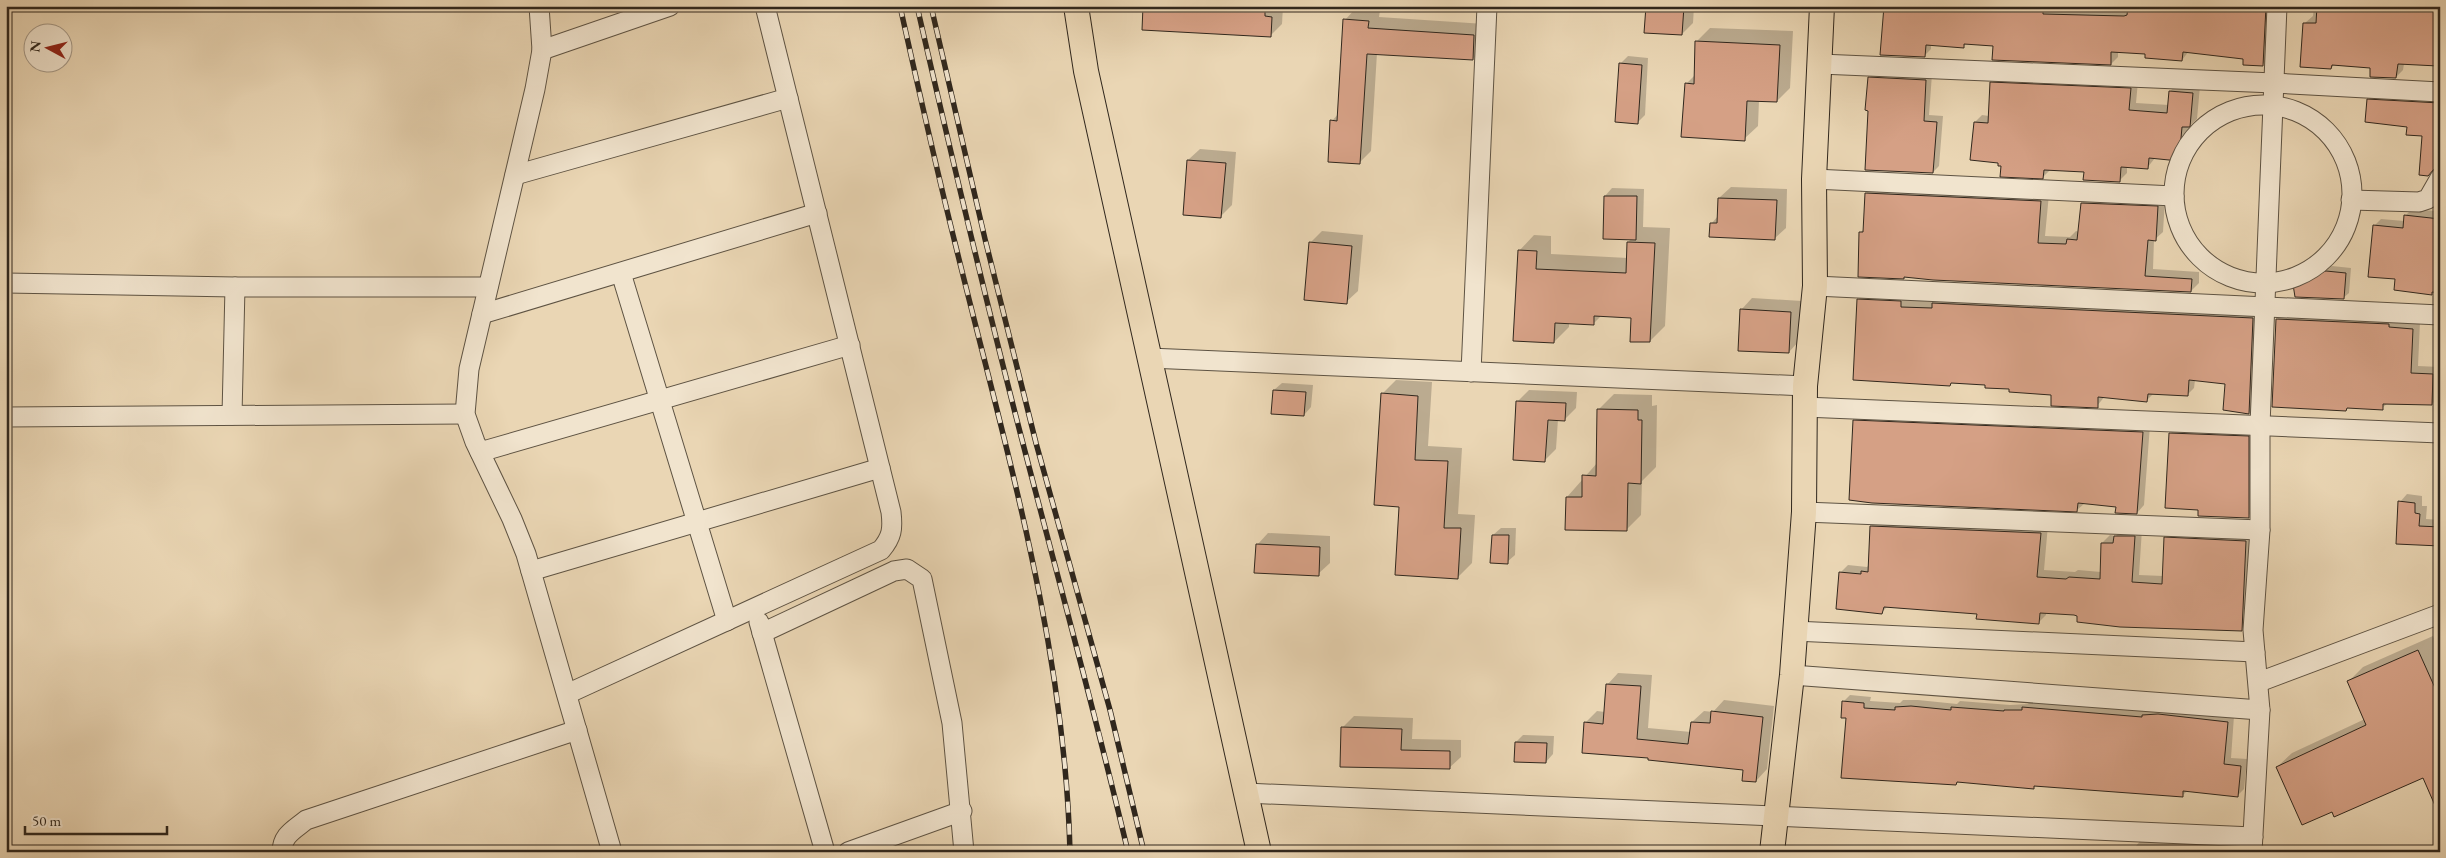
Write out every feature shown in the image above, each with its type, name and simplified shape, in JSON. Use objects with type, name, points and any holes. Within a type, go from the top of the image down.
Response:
[{"type":"main road","points":[[1076,6],[1086,71],[1259,852]]},
{"type":"main road","points":[[1772,852],[1792,675],[1804,512],[1805,396],[1815,286],[1814,179],[1822,6]]},
{"type":"street","points":[[539,6],[542,50],[535,88],[469,369],[465,414],[480,452],[512,519],[531,571],[612,852]]},
{"type":"street","points":[[542,50],[670,6]]},
{"type":"street","points":[[567,694],[881,550],[890,540],[894,528],[765,6]]},
{"type":"street","points":[[1471,372],[1487,6]]},
{"type":"street","points":[[1246,793],[1775,816],[2253,844],[2260,710],[2259,682],[2254,652],[2254,607],[2260,530],[2260,425],[2278,6]]},
{"type":"street","points":[[1820,64],[2274,82],[2440,92]]},
{"type":"street","points":[[515,175],[788,98]]},
{"type":"street","points":[[2255,104],[2273,104],[2293,108],[2321,124],[2344,153],[2353,185],[2349,220],[2332,252],[2304,274],[2266,284],[2230,278],[2206,264],[2182,232],[2173,202],[2174,196],[2177,168],[2194,136],[2216,116],[2255,104]]},
{"type":"street","points":[[2351,200],[2419,202],[2428,199],[2440,178]]},
{"type":"street","points":[[1814,179],[2174,196]]},
{"type":"street","points":[[482,314],[817,213]]},
{"type":"street","points":[[620,272],[727,621]]},
{"type":"street","points":[[6,283],[235,287],[488,287]]},
{"type":"street","points":[[1815,286],[2440,315]]},
{"type":"street","points":[[232,415],[235,287]]},
{"type":"street","points":[[480,452],[850,345]]},
{"type":"street","points":[[1149,358],[1471,372],[1805,396],[2260,425],[2440,433]]},
{"type":"street","points":[[6,417],[465,414]]},
{"type":"street","points":[[531,571],[880,468]]},
{"type":"street","points":[[1804,512],[2260,530]]},
{"type":"street","points":[[762,633],[894,571],[907,569],[922,579],[952,723],[962,811],[964,852]]},
{"type":"street","points":[[755,608],[825,852]]},
{"type":"street","points":[[2259,682],[2440,614]]},
{"type":"street","points":[[1794,631],[2254,652]]},
{"type":"street","points":[[1792,675],[2260,710]]},
{"type":"street","points":[[282,852],[282,844],[289,831],[306,820],[577,730]]},
{"type":"street","points":[[848,852],[962,811]]},
{"type":"building","points":[[1143,6],[1265,11],[1265,16],[1272,17],[1271,37],[1142,30]]},
{"type":"building","points":[[1646,6],[1684,6],[1682,35],[1644,33]]},
{"type":"building","points":[[1884,6],[2043,6],[2043,14],[2124,16],[2127,15],[2128,6],[2266,6],[2263,66],[2243,65],[2243,59],[2183,52],[2182,61],[2145,58],[2145,54],[2111,52],[2111,65],[1992,60],[1993,46],[1964,44],[1964,48],[1926,45],[1925,57],[1880,55]]},
{"type":"building","points":[[2317,6],[2440,6],[2438,66],[2398,64],[2396,78],[2370,77],[2370,68],[2332,65],[2331,69],[2300,67],[2303,23],[2316,23]]},
{"type":"building","points":[[1343,19],[1369,21],[1368,28],[1474,35],[1473,60],[1367,54],[1360,164],[1328,162],[1330,120],[1337,121]]},
{"type":"building","points":[[1695,41],[1780,45],[1777,102],[1747,101],[1745,141],[1681,137],[1685,83],[1694,84]]},
{"type":"building","points":[[1619,63],[1642,65],[1638,124],[1615,122]]},
{"type":"building","points":[[1868,77],[1926,80],[1924,121],[1937,122],[1933,173],[1865,170],[1868,111],[1865,110]]},
{"type":"building","points":[[1990,82],[2131,88],[2129,110],[2167,113],[2169,91],[2193,93],[2190,127],[2182,127],[2179,161],[2149,158],[2148,169],[2121,167],[2120,182],[2083,180],[2084,172],[2044,170],[2043,179],[2000,177],[2001,166],[1998,166],[1998,163],[1970,160],[1974,122],[1988,123]]},
{"type":"building","points":[[2367,99],[2440,103],[2440,167],[2434,169],[2428,176],[2419,175],[2422,136],[2406,135],[2407,127],[2365,122]]},
{"type":"building","points":[[1187,160],[1226,163],[1221,218],[1183,215]]},
{"type":"building","points":[[1865,193],[2041,201],[2038,243],[2066,244],[2067,239],[2077,240],[2081,203],[2158,206],[2156,241],[2148,240],[2145,276],[2192,279],[2191,292],[1904,277],[1904,279],[1858,277],[1859,232],[1863,232]]},
{"type":"building","points":[[1604,196],[1637,196],[1636,240],[1603,239]]},
{"type":"building","points":[[1718,198],[1777,200],[1775,240],[1709,237],[1710,223],[1717,223]]},
{"type":"building","points":[[2404,215],[2440,219],[2440,293],[2432,292],[2432,295],[2394,290],[2395,279],[2368,277],[2373,225],[2403,228]]},
{"type":"building","points":[[1309,242],[1352,246],[1347,304],[1304,300]]},
{"type":"building","points":[[1627,242],[1655,243],[1650,342],[1630,342],[1631,318],[1594,316],[1594,325],[1555,323],[1554,343],[1513,341],[1518,250],[1537,251],[1536,269],[1626,273]]},
{"type":"building","points":[[2326,271],[2346,273],[2344,299],[2295,297],[2292,278]]},
{"type":"building","points":[[1857,299],[1901,301],[1901,307],[1932,308],[1932,303],[2253,318],[2249,414],[2223,410],[2225,384],[2189,380],[2188,396],[2148,394],[2147,402],[2098,397],[2098,408],[2051,406],[2051,395],[2009,392],[2009,389],[1985,388],[1985,385],[1951,383],[1950,386],[1853,380]]},
{"type":"building","points":[[1740,309],[1791,312],[1789,353],[1738,351]]},
{"type":"building","points":[[2276,319],[2389,324],[2389,327],[2413,329],[2411,373],[2433,374],[2432,405],[2383,404],[2383,410],[2347,408],[2346,411],[2272,407]]},
{"type":"building","points":[[1273,390],[1306,392],[1304,416],[1271,414]]},
{"type":"building","points":[[1381,393],[1418,396],[1415,460],[1448,461],[1444,528],[1461,528],[1458,579],[1395,575],[1399,507],[1374,505]]},
{"type":"building","points":[[1516,401],[1566,403],[1565,421],[1548,420],[1545,462],[1513,460]]},
{"type":"building","points":[[1597,409],[1638,410],[1638,420],[1642,420],[1641,484],[1628,483],[1627,531],[1565,530],[1566,497],[1582,497],[1582,475],[1596,476]]},
{"type":"building","points":[[1853,420],[2143,432],[2137,514],[2115,513],[2116,507],[2078,503],[2077,512],[1872,503],[1849,500]]},
{"type":"building","points":[[2169,433],[2249,436],[2249,518],[2198,516],[2198,510],[2165,508]]},
{"type":"building","points":[[2398,501],[2415,503],[2415,513],[2420,514],[2419,526],[2440,527],[2440,546],[2396,544]]},
{"type":"building","points":[[1870,526],[2041,533],[2037,577],[2066,579],[2069,577],[2100,579],[2101,543],[2113,543],[2114,536],[2135,536],[2132,582],[2162,584],[2164,537],[2246,541],[2242,631],[2120,627],[2077,622],[2077,616],[2074,615],[2040,613],[2039,624],[1976,619],[1977,614],[1884,607],[1882,614],[1836,609],[1839,572],[1861,574],[1861,571],[1868,572]]},
{"type":"building","points":[[1492,535],[1509,535],[1508,564],[1490,563]]},
{"type":"building","points":[[1256,544],[1320,547],[1319,576],[1254,573]]},
{"type":"building","points":[[2418,650],[2440,699],[2440,817],[2423,778],[2334,817],[2332,812],[2302,825],[2276,767],[2366,725],[2347,681]]},
{"type":"building","points":[[1606,684],[1641,686],[1637,739],[1688,744],[1691,722],[1710,723],[1711,711],[1763,717],[1756,782],[1742,781],[1743,770],[1648,760],[1648,758],[1582,753],[1584,722],[1603,724]]},
{"type":"building","points":[[1842,701],[1864,703],[1864,708],[1895,710],[1895,707],[1911,706],[1951,710],[1951,707],[2004,711],[2022,710],[2022,707],[2142,717],[2142,715],[2158,714],[2228,722],[2224,764],[2241,766],[2238,797],[2183,791],[2183,797],[2034,786],[2034,789],[1957,782],[1956,785],[1841,778],[1846,718],[1841,718]]},
{"type":"building","points":[[1341,727],[1402,729],[1401,750],[1450,751],[1450,769],[1340,767]]},
{"type":"building","points":[[1515,742],[1547,743],[1546,763],[1514,762]]},
{"type":"railway","points":[[900,6],[941,187],[1030,547],[1045,622],[1057,698],[1066,775],[1070,852]]},
{"type":"railway","points":[[917,6],[994,329],[1128,852]]},
{"type":"railway","points":[[931,6],[985,239],[1036,443],[1110,710],[1144,852]]}]
